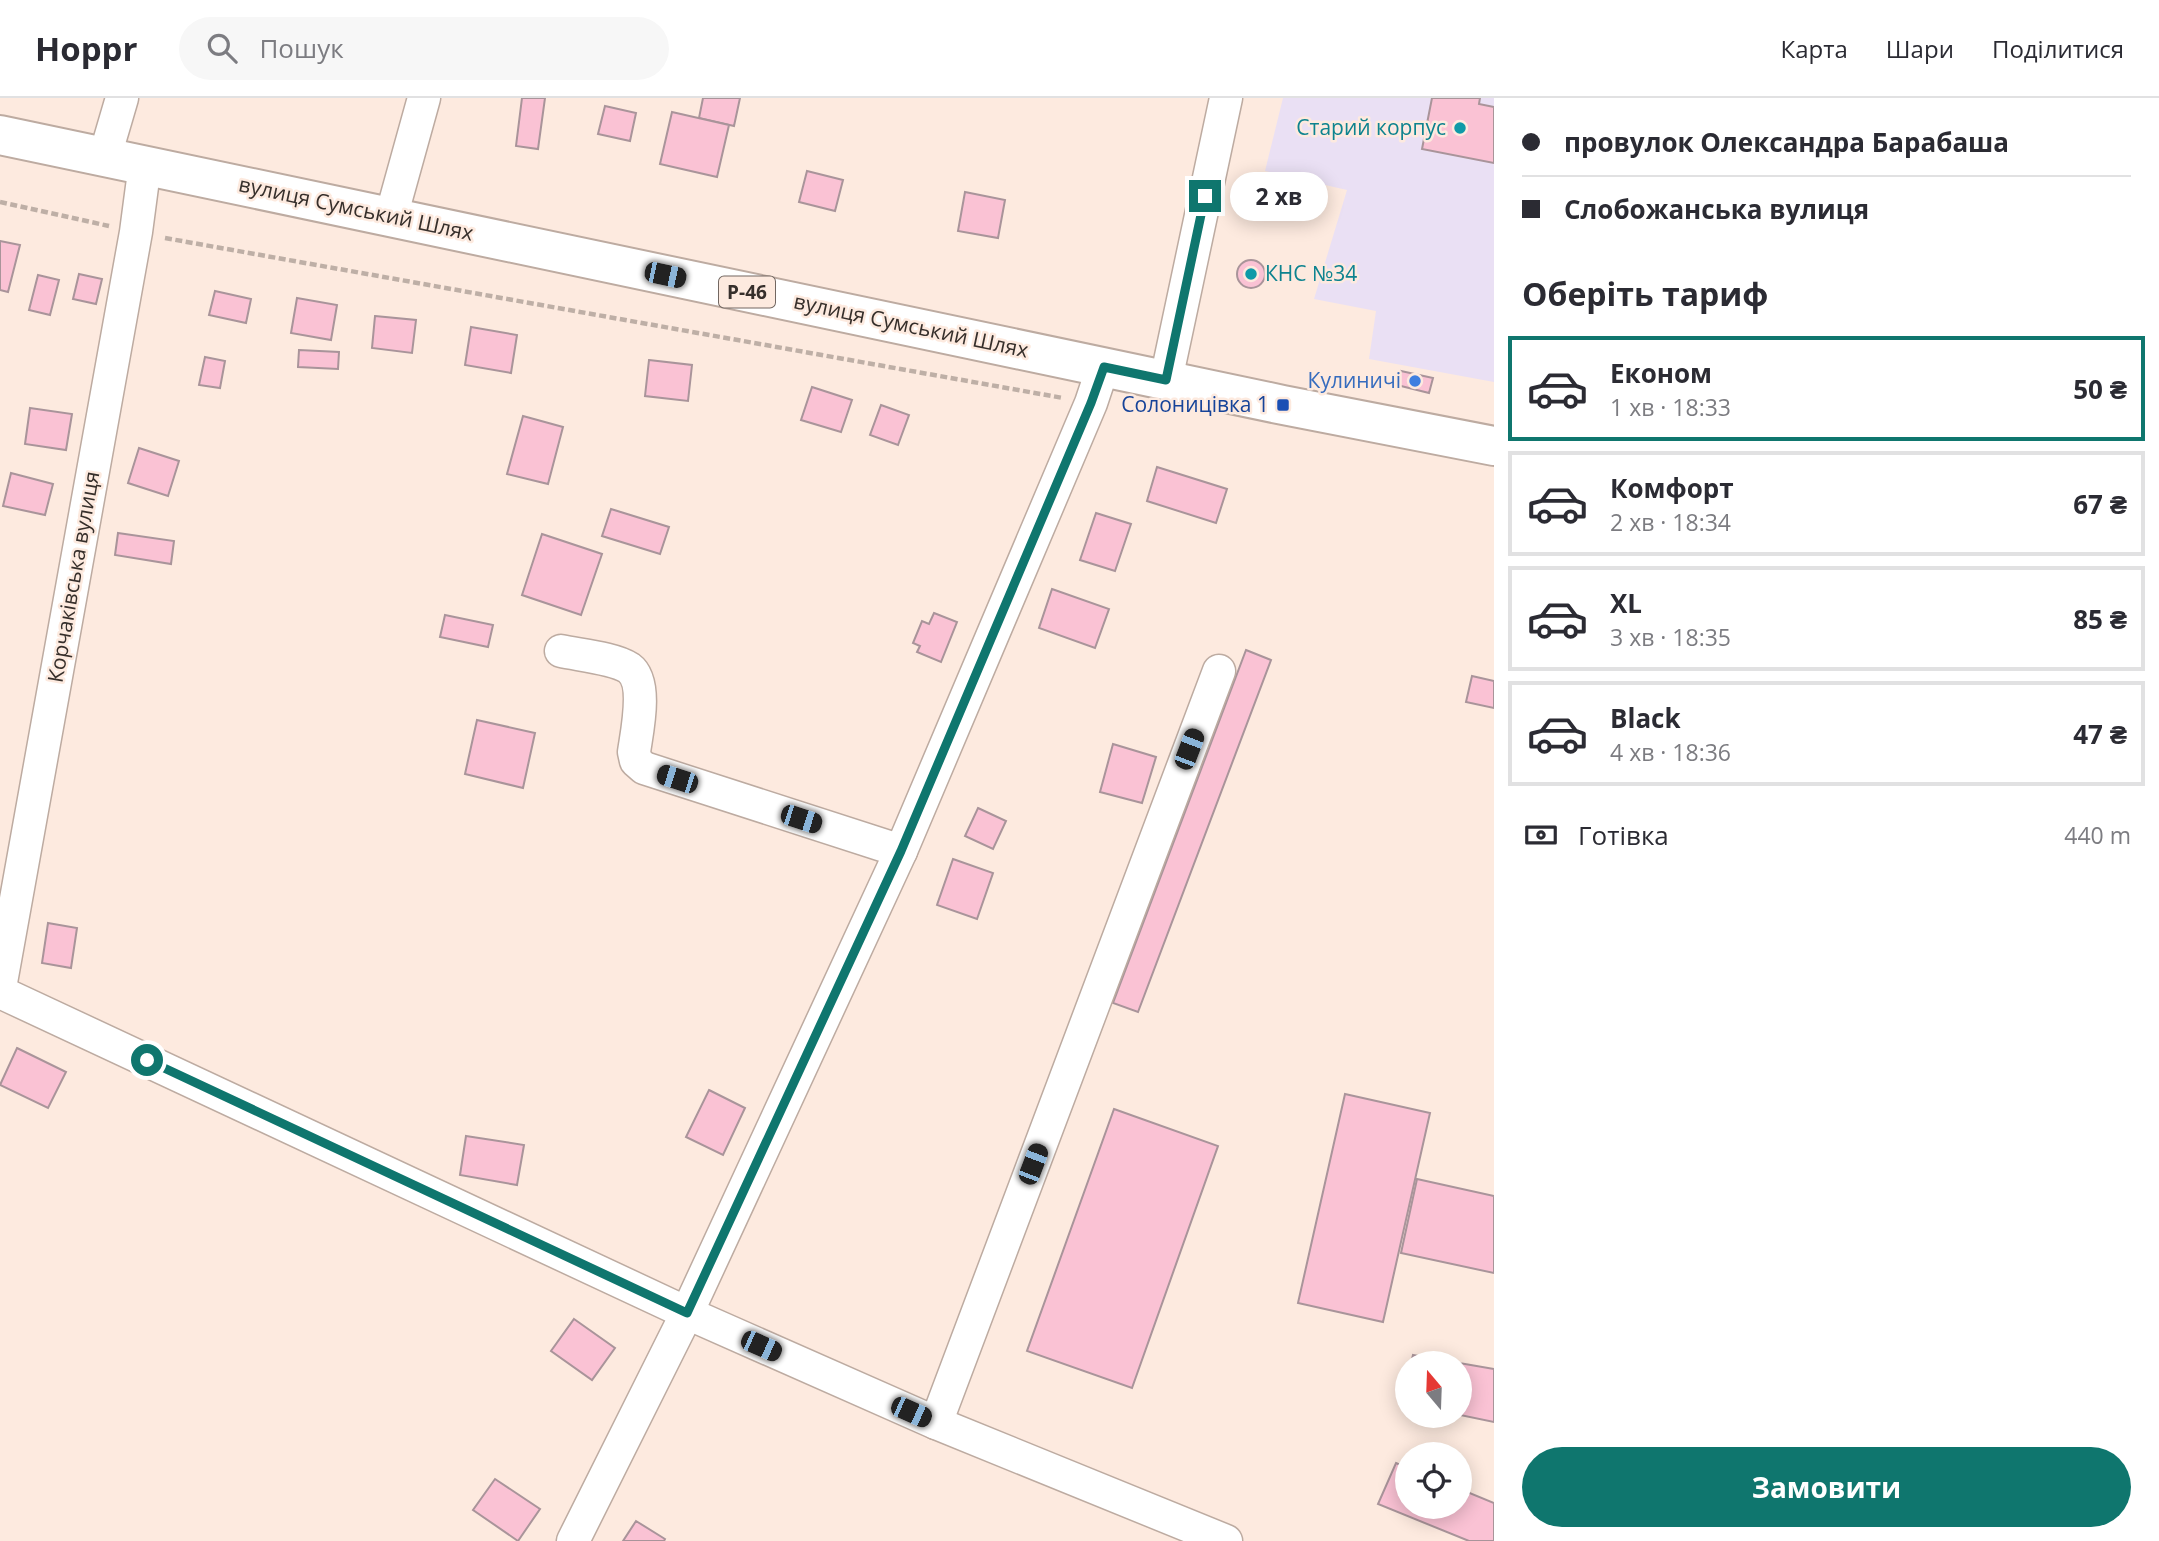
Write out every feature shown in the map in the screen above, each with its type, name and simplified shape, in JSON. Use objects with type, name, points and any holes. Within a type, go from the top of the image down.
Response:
[{"type":"main road","name":"вулиця Сумський Шлях","points":[[0,135],[1166,380],[1494,446]]},
{"type":"street","points":[[105,156],[122,98]]},
{"type":"street","points":[[391,217],[424,98]]},
{"type":"street","points":[[1166,380],[1226,98]]},
{"type":"street","name":"Корчаківська вулиця","points":[[0,990],[136,232],[145,164]]},
{"type":"street","points":[[573,1541],[687,1313],[901,851],[1104,367]]},
{"type":"street","points":[[561,651],[617,663],[632,671],[640,690],[634,752],[636,761],[644,768],[901,851]]},
{"type":"street","points":[[936,1423],[1219,671]]},
{"type":"street","points":[[0,990],[687,1313],[936,1423],[1226,1541]]},
{"type":"path","points":[[0,202],[136,232],[1091,403]]},
{"type":"shaded area","points":[[1283,98],[1494,98],[1494,382],[1369,359],[1376,311],[1314,299],[1347,190],[1265,171]]},
{"type":"building","points":[[522,98],[545,98],[538,149],[516,146]]},
{"type":"building","points":[[703,98],[740,98],[734,126],[699,118]]},
{"type":"building","name":"Старий корпус","points":[[1432,98],[1480,98],[1479,104],[1494,107],[1494,163],[1422,149]]},
{"type":"building","points":[[605,106],[636,113],[630,141],[598,134]]},
{"type":"building","points":[[672,112],[729,125],[717,177],[660,164]]},
{"type":"building","points":[[807,171],[843,180],[835,211],[799,202]]},
{"type":"building","points":[[965,192],[1005,200],[998,238],[958,231]]},
{"type":"building","points":[[0,241],[20,245],[8,292],[0,290]]},
{"type":"building","name":"КНС №34","points":[[1251,260],[1261,264],[1265,274],[1261,284],[1251,288],[1241,284],[1237,274],[1241,264]]},
{"type":"building","points":[[79,274],[102,279],[96,304],[73,299]]},
{"type":"building","points":[[38,275],[59,280],[50,315],[29,310]]},
{"type":"building","points":[[215,291],[251,299],[246,323],[209,315]]},
{"type":"building","points":[[297,298],[337,305],[331,340],[291,333]]},
{"type":"building","points":[[375,316],[416,320],[412,353],[372,348]]},
{"type":"building","points":[[471,327],[517,335],[511,373],[465,365]]},
{"type":"building","points":[[299,350],[339,352],[338,369],[298,367]]},
{"type":"building","points":[[205,357],[225,361],[220,388],[199,385]]},
{"type":"building","points":[[649,360],[692,365],[688,401],[645,396]]},
{"type":"building","name":"Кулиничі","points":[[1401,371],[1433,378],[1429,393],[1397,385]]},
{"type":"building","points":[[812,387],[852,400],[841,432],[801,420]]},
{"type":"building","points":[[881,405],[909,415],[898,445],[870,435]]},
{"type":"building","points":[[30,408],[72,414],[66,450],[25,444]]},
{"type":"building","points":[[523,416],[563,427],[548,484],[507,474]]},
{"type":"building","points":[[139,448],[179,461],[168,496],[128,483]]},
{"type":"building","points":[[1157,467],[1227,489],[1216,523],[1147,501]]},
{"type":"building","points":[[11,473],[53,484],[45,515],[3,506]]},
{"type":"building","points":[[611,509],[669,527],[660,554],[602,536]]},
{"type":"building","points":[[1096,513],[1131,524],[1115,571],[1080,560]]},
{"type":"building","points":[[118,533],[174,541],[171,564],[115,555]]},
{"type":"building","points":[[542,534],[602,554],[581,615],[522,595]]},
{"type":"building","points":[[1052,589],[1109,609],[1095,648],[1039,628]]},
{"type":"building","points":[[934,613],[957,622],[941,662],[917,652],[920,646],[913,643],[922,621],[929,624]]},
{"type":"building","points":[[445,615],[493,625],[488,647],[440,637]]},
{"type":"building","points":[[1246,650],[1271,660],[1138,1012],[1113,1003]]},
{"type":"building","points":[[1472,676],[1494,681],[1494,708],[1466,702]]},
{"type":"building","points":[[477,720],[535,733],[523,788],[465,774]]},
{"type":"building","points":[[1113,744],[1156,757],[1142,803],[1100,792]]},
{"type":"building","points":[[978,808],[1006,821],[993,849],[965,836]]},
{"type":"building","points":[[953,859],[993,873],[977,919],[937,905]]},
{"type":"building","points":[[48,923],[77,928],[71,968],[42,963]]},
{"type":"building","points":[[17,1048],[66,1072],[48,1108],[0,1085]]},
{"type":"building","points":[[709,1090],[745,1108],[723,1155],[686,1137]]},
{"type":"building","points":[[1345,1094],[1430,1113],[1383,1322],[1298,1303]]},
{"type":"building","points":[[1114,1109],[1218,1146],[1132,1388],[1027,1351]]},
{"type":"building","points":[[466,1136],[524,1145],[517,1185],[460,1175]]},
{"type":"building","points":[[1417,1179],[1494,1196],[1494,1273],[1401,1253]]},
{"type":"building","points":[[574,1319],[615,1348],[592,1380],[551,1351]]},
{"type":"building","points":[[1472,1365],[1494,1369],[1494,1422],[1472,1417]]},
{"type":"building","points":[[1395,1465],[1395,1511],[1378,1504]]},
{"type":"building","points":[[495,1479],[540,1509],[518,1541],[473,1510]]},
{"type":"building","points":[[1472,1494],[1494,1503],[1494,1541],[1469,1541],[1415,1519],[1472,1519]]},
{"type":"building","points":[[636,1521],[665,1539],[664,1541],[623,1541]]},
{"type":"place","name":"Старий корпус","points":[[1460,128]]},
{"type":"place","name":"КНС №34","points":[[1251,274]]},
{"type":"place","name":"Кулиничі","points":[[1415,381]]},
{"type":"place","name":"Солоницівка 1","points":[[1283,405]]},
{"type":"route","points":[[147,1060],[687,1313],[901,851],[1104,367],[1166,380],[1205,196]]}]
